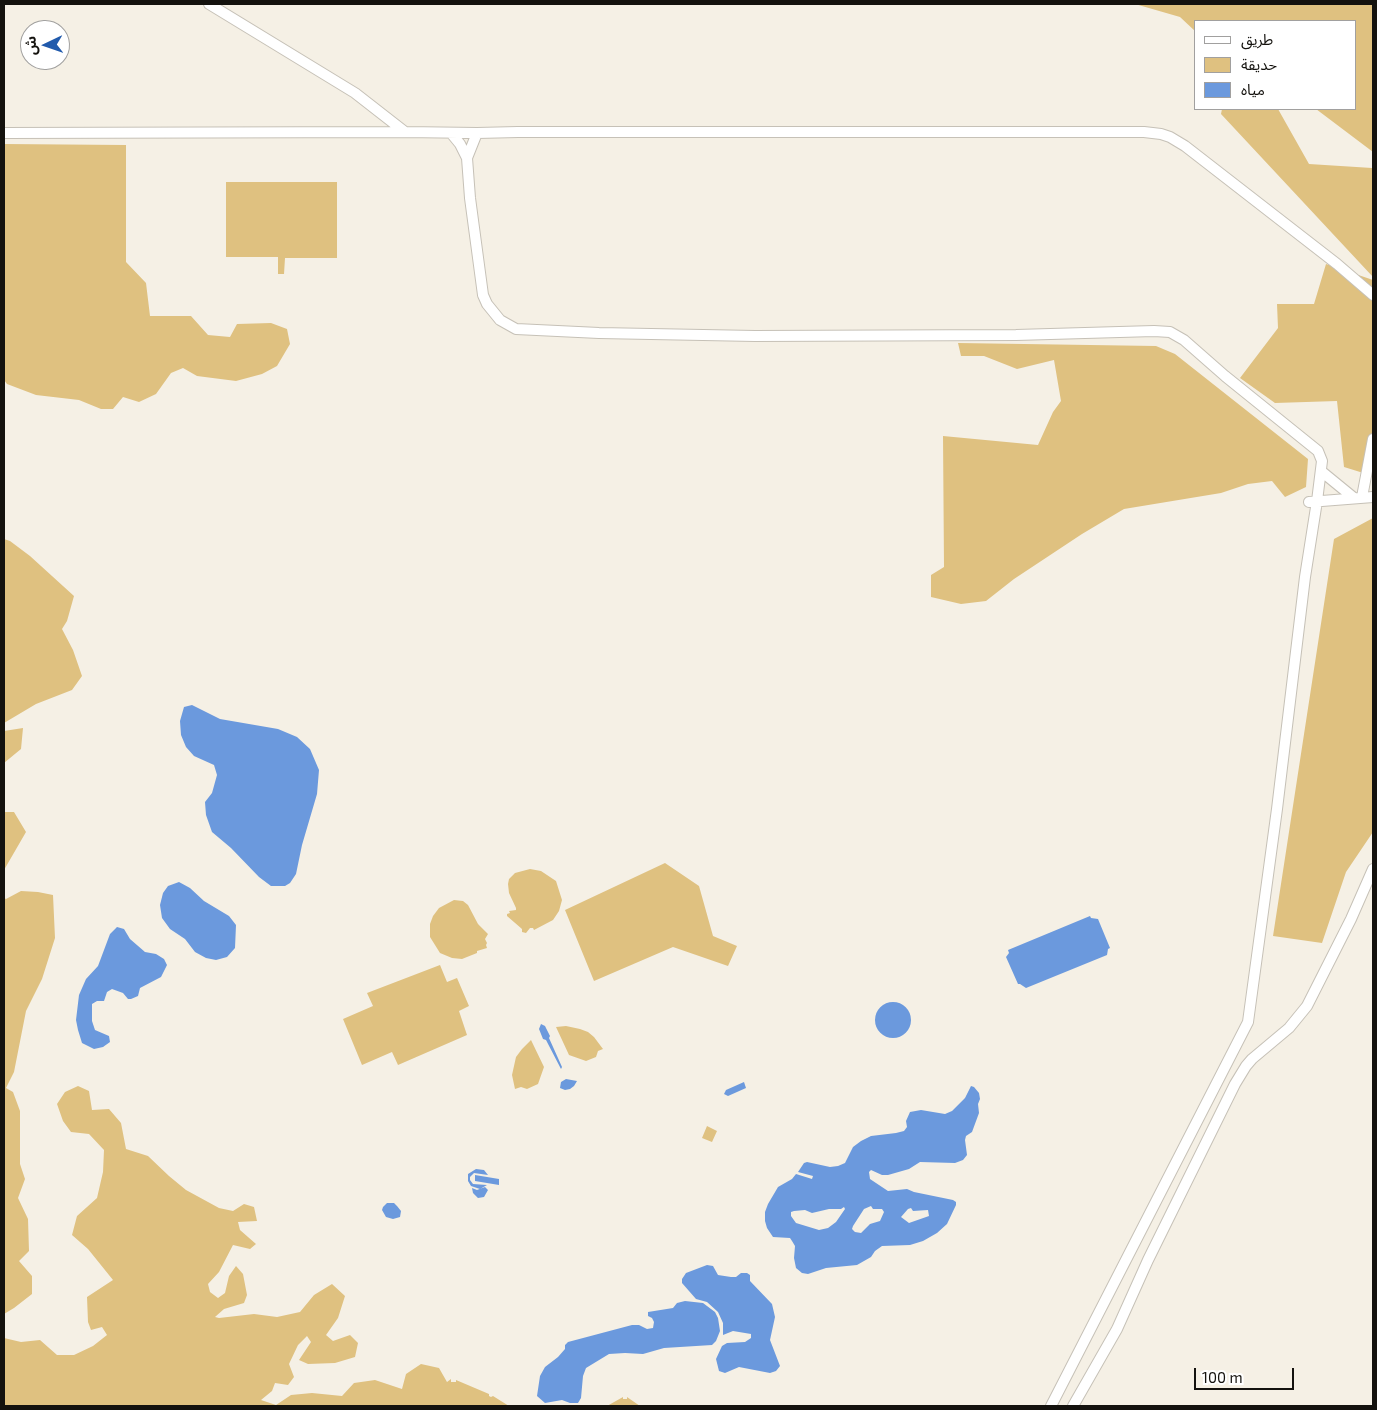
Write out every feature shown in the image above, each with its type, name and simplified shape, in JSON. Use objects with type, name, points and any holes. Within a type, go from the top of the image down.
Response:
[{"type":"street","points":[[209,4],[355,93],[405,132]]},
{"type":"street","points":[[4,133],[1144,132],[1161,134],[1185,146],[1337,264],[1373,295]]},
{"type":"street","points":[[451,133],[460,144],[467,158],[472,215],[483,295],[487,304],[500,320],[516,329],[599,333],[755,336],[1016,335],[1170,332],[1184,340],[1225,376],[1313,445],[1321,456],[1321,471],[1313,501],[1277,810],[1248,1022],[1051,1406]]},
{"type":"street","points":[[467,158],[477,133]]},
{"type":"street","points":[[1358,498],[1373,439]]},
{"type":"street","points":[[1321,471],[1358,498]]},
{"type":"street","points":[[1313,501],[1373,497]]},
{"type":"street","points":[[1073,1406],[1116,1329],[1235,1084],[1252,1059],[1289,1028],[1307,1006],[1351,919],[1373,869]]},
{"type":"green space","points":[[1135,4],[1373,4],[1373,152],[1317,110],[1357,110],[1357,20],[1194,20],[1194,30],[1180,17]]},
{"type":"green space","points":[[1222,110],[1279,110],[1309,164],[1372,168],[1373,277],[1221,114]]},
{"type":"green space","points":[[4,144],[126,145],[126,262],[146,283],[150,316],[191,316],[208,335],[230,337],[237,324],[271,323],[287,329],[290,344],[277,366],[262,374],[236,381],[197,376],[183,368],[171,373],[156,394],[139,402],[123,397],[113,409],[101,409],[79,400],[36,395],[7,384],[4,380]]},
{"type":"green space","points":[[226,182],[337,182],[337,258],[285,258],[284,274],[278,274],[278,257],[226,257]]},
{"type":"green space","points":[[1326,264],[1373,280],[1373,476],[1344,467],[1337,401],[1275,403],[1240,378],[1278,328],[1277,304],[1314,304]]},
{"type":"green space","points":[[958,343],[1156,346],[1175,354],[1308,459],[1306,487],[1285,497],[1272,481],[1248,484],[1221,493],[1124,509],[1014,579],[986,601],[961,604],[931,597],[931,575],[944,567],[943,436],[1038,445],[1053,412],[1061,401],[1054,360],[1017,369],[984,356],[961,356]]},
{"type":"green space","points":[[1373,518],[1373,832],[1346,872],[1322,943],[1273,936],[1334,539]]},
{"type":"green space","points":[[4,539],[10,541],[30,556],[74,596],[67,621],[62,629],[73,650],[82,676],[72,690],[36,704],[4,723]]},
{"type":"green space","points":[[23,728],[21,749],[4,763],[4,731]]},
{"type":"green space","points":[[4,812],[14,812],[26,832],[4,870]]},
{"type":"green space","points":[[665,863],[699,886],[713,936],[737,946],[728,966],[673,947],[594,981],[565,910]]},
{"type":"green space","points":[[530,869],[541,871],[556,881],[562,900],[559,911],[553,920],[534,930],[530,928],[526,933],[522,932],[522,929],[507,916],[510,913],[509,911],[516,910],[509,893],[508,884],[509,879],[515,873]]},
{"type":"green space","points":[[21,891],[53,895],[55,938],[42,979],[26,1011],[14,1072],[6,1088],[13,1092],[20,1111],[20,1164],[25,1179],[18,1198],[28,1219],[29,1251],[19,1261],[32,1276],[32,1294],[4,1314],[4,898],[6,899]]},
{"type":"green space","points":[[454,900],[463,901],[468,905],[478,924],[488,934],[485,939],[487,948],[462,959],[452,958],[440,953],[430,937],[430,924],[433,916],[439,908]]},
{"type":"green space","points":[[440,965],[447,982],[457,978],[469,1006],[459,1011],[467,1035],[398,1065],[392,1052],[362,1065],[343,1019],[373,1006],[367,993]]},
{"type":"green space","points":[[566,1026],[588,1032],[603,1049],[598,1051],[596,1057],[586,1061],[569,1055],[556,1027]]},
{"type":"green space","points":[[531,1040],[544,1067],[538,1084],[527,1089],[521,1087],[515,1089],[512,1075],[516,1057]]},
{"type":"green space","points":[[78,1086],[89,1091],[92,1110],[109,1109],[121,1123],[126,1149],[148,1156],[186,1190],[219,1208],[233,1211],[244,1204],[254,1207],[257,1221],[238,1222],[240,1230],[256,1244],[250,1249],[233,1245],[219,1272],[208,1284],[210,1292],[218,1298],[225,1293],[229,1276],[236,1266],[243,1274],[247,1295],[244,1303],[224,1309],[215,1317],[254,1314],[277,1317],[300,1312],[314,1295],[332,1284],[345,1296],[338,1318],[326,1335],[333,1341],[350,1335],[358,1343],[355,1357],[335,1363],[308,1364],[299,1360],[311,1342],[307,1336],[298,1345],[289,1364],[294,1377],[288,1385],[275,1383],[272,1391],[261,1400],[276,1405],[291,1395],[312,1393],[342,1396],[354,1383],[375,1380],[402,1389],[406,1374],[421,1364],[439,1368],[447,1382],[451,1379],[451,1382],[456,1382],[456,1380],[489,1394],[489,1396],[493,1396],[509,1406],[4,1406],[4,1338],[21,1342],[40,1340],[57,1355],[74,1355],[93,1346],[107,1335],[102,1327],[91,1330],[88,1322],[87,1297],[113,1280],[88,1249],[72,1235],[77,1216],[97,1198],[103,1172],[104,1150],[89,1134],[71,1132],[63,1121],[57,1104],[65,1092]]},
{"type":"green space","points":[[707,1126],[717,1131],[712,1142],[702,1138]]},
{"type":"green space","points":[[623,1397],[623,1399],[627,1399],[627,1397],[640,1406],[607,1406]]},
{"type":"water","points":[[192,705],[220,719],[278,729],[297,737],[310,749],[319,770],[317,794],[302,845],[296,874],[290,883],[285,886],[271,886],[212,832],[206,815],[205,802],[212,793],[217,775],[214,765],[194,756],[186,747],[181,735],[180,721],[184,707]]},
{"type":"water","points":[[179,882],[190,888],[204,901],[229,916],[236,925],[235,948],[227,957],[216,960],[206,958],[195,952],[185,939],[170,929],[162,918],[160,905],[163,893],[168,886]]},
{"type":"water","points":[[1090,916],[1091,918],[1098,919],[1110,948],[1107,955],[1026,988],[1018,984],[1006,957],[1009,953],[1008,950]]},
{"type":"water","points":[[117,927],[124,929],[130,939],[145,952],[156,954],[164,959],[167,965],[161,977],[140,988],[138,996],[128,999],[123,993],[112,989],[107,992],[104,1001],[97,1001],[92,1004],[92,1021],[95,1030],[109,1036],[110,1042],[103,1047],[94,1049],[82,1043],[78,1030],[76,1020],[79,995],[86,979],[98,966],[110,934]]},
{"type":"water","points":[[893,1002],[900,1003],[906,1007],[910,1013],[910,1027],[906,1033],[900,1037],[893,1038],[886,1037],[880,1033],[876,1027],[875,1020],[876,1013],[880,1007],[886,1003]]},
{"type":"water","points":[[541,1024],[545,1026],[550,1036],[549,1038],[562,1067],[561,1069],[546,1040],[543,1039],[539,1029]]},
{"type":"water","points":[[566,1079],[577,1081],[570,1089],[565,1090],[560,1088],[561,1082]]},
{"type":"water","points":[[744,1082],[746,1088],[728,1096],[724,1094],[726,1090]]},
{"type":"water","points":[[971,1086],[979,1093],[980,1099],[978,1104],[979,1113],[972,1132],[966,1136],[967,1155],[963,1160],[955,1163],[920,1162],[909,1169],[888,1175],[882,1175],[871,1170],[869,1172],[870,1179],[888,1191],[907,1189],[956,1202],[947,1224],[937,1233],[923,1241],[910,1245],[882,1246],[871,1257],[857,1265],[826,1268],[808,1274],[802,1273],[796,1268],[794,1258],[795,1246],[792,1241],[790,1238],[773,1237],[765,1221],[765,1212],[768,1204],[778,1187],[792,1179],[796,1174],[812,1179],[813,1176],[798,1172],[804,1163],[830,1167],[838,1166],[845,1163],[853,1147],[861,1141],[871,1136],[904,1131],[907,1127],[906,1121],[910,1112],[921,1110],[945,1114],[952,1111],[965,1098]],"holes":[[[871,1206],[873,1209],[882,1209],[884,1212],[880,1221],[870,1224],[861,1233],[855,1232],[852,1229],[853,1226],[864,1209]],[[844,1207],[845,1209],[836,1222],[828,1228],[819,1230],[796,1223],[791,1216],[791,1212],[794,1211],[805,1210],[812,1213],[829,1209],[841,1209]],[[911,1208],[913,1211],[928,1210],[929,1216],[909,1223],[901,1217]]]},
{"type":"water","points":[[476,1169],[484,1170],[488,1175],[474,1173],[470,1177],[473,1184],[487,1185],[480,1189],[471,1186],[468,1181],[468,1174]]},
{"type":"water","points":[[475,1175],[499,1179],[499,1185],[475,1181]]},
{"type":"water","points":[[485,1187],[488,1190],[484,1197],[478,1198],[473,1193],[472,1188],[477,1190]]},
{"type":"water","points":[[387,1203],[394,1203],[397,1206],[401,1211],[400,1217],[393,1219],[386,1217],[382,1210]]},
{"type":"water","points":[[707,1265],[713,1266],[718,1275],[736,1277],[741,1273],[747,1273],[750,1275],[750,1281],[772,1304],[775,1317],[770,1340],[780,1366],[776,1371],[770,1373],[739,1367],[725,1373],[719,1371],[716,1359],[722,1346],[727,1343],[745,1342],[751,1338],[751,1334],[733,1331],[723,1335],[723,1323],[718,1312],[707,1302],[696,1299],[682,1283],[686,1273]]},
{"type":"water","points":[[685,1301],[703,1303],[715,1312],[720,1331],[712,1345],[664,1348],[643,1354],[609,1354],[586,1368],[583,1376],[581,1398],[578,1403],[562,1400],[545,1403],[537,1396],[540,1376],[545,1367],[558,1357],[568,1342],[632,1325],[639,1325],[647,1329],[653,1328],[654,1322],[648,1316],[648,1312],[673,1308],[677,1303]]}]
